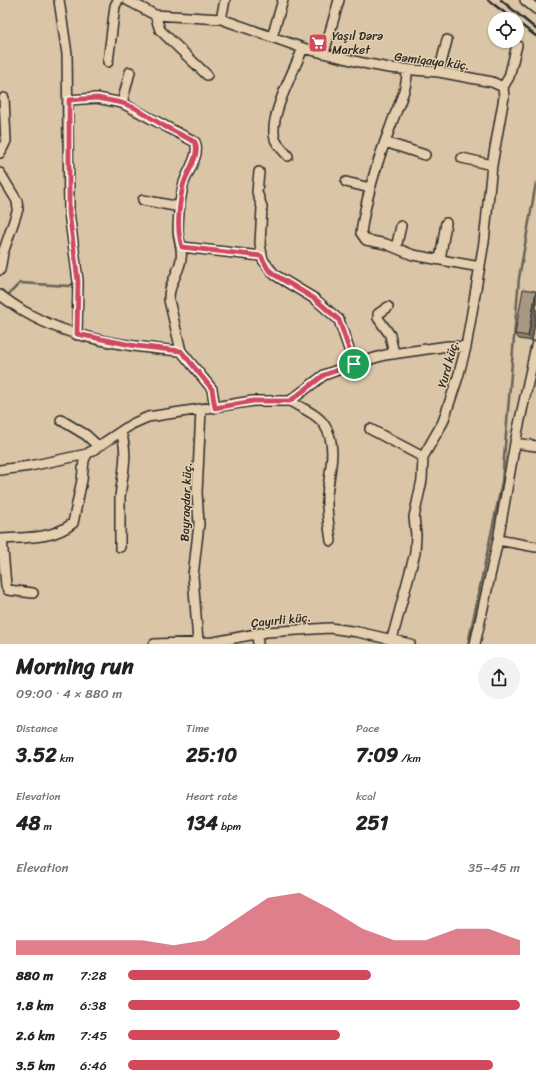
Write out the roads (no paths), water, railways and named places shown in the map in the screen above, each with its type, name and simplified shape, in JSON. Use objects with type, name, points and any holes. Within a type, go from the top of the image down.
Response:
[{"type":"street","points":[[60,0],[65,34],[69,100],[69,212],[78,276],[77,334]]},
{"type":"street","points":[[108,62],[115,6],[118,0]]},
{"type":"street","name":"Gəmiqaya küç.","points":[[128,0],[155,15],[221,19],[324,54],[363,63],[439,72],[492,82],[503,87]]},
{"type":"street","points":[[221,19],[225,0]]},
{"type":"street","points":[[272,37],[283,0]]},
{"type":"street","points":[[324,54],[339,0]]},
{"type":"street","points":[[525,0],[536,9]]},
{"type":"street","points":[[155,15],[160,30],[207,75]]},
{"type":"street","points":[[439,72],[448,40]]},
{"type":"street","points":[[288,156],[277,144],[274,138],[274,132],[280,101],[303,48]]},
{"type":"street","points":[[503,87],[509,77],[516,48]]},
{"type":"street","points":[[407,69],[406,85],[370,188],[364,209],[361,232],[366,240],[379,242],[413,255],[480,267]]},
{"type":"street","points":[[122,103],[130,72]]},
{"type":"street","name":"Yurd küç.","points":[[392,639],[415,553],[416,535],[414,517],[422,480],[423,457],[443,422],[466,347],[480,267],[492,165],[504,97],[503,87]]},
{"type":"street","points":[[0,153],[6,141],[4,98]]},
{"type":"street","points":[[69,100],[97,98],[122,103],[195,142],[196,153],[183,186],[180,207],[178,232],[182,247],[179,267],[169,292],[181,351],[212,389],[215,408]]},
{"type":"street","points":[[385,142],[425,155]]},
{"type":"street","points":[[462,158],[492,165]]},
{"type":"street","points":[[0,172],[17,201],[18,209],[3,253],[0,270]]},
{"type":"street","points":[[259,172],[257,192],[262,207],[261,256],[268,269],[275,275],[315,299],[339,320],[354,364]]},
{"type":"street","points":[[346,182],[370,188]]},
{"type":"street","points":[[143,200],[180,207]]},
{"type":"street","points":[[440,260],[446,223]]},
{"type":"street","points":[[396,248],[401,226]]},
{"type":"street","points":[[182,247],[261,256]]},
{"type":"street","points":[[0,295],[26,312],[77,334],[136,346],[181,351]]},
{"type":"street","points":[[388,307],[378,314],[378,318],[390,335],[394,354]]},
{"type":"street","points":[[290,401],[324,375],[354,364],[394,354],[448,346],[466,347]]},
{"type":"street","points":[[475,644],[498,540],[515,443],[536,346]]},
{"type":"street","points":[[0,470],[30,466],[87,454],[121,433],[132,424],[148,418],[253,401],[290,401],[317,417],[325,424],[329,433],[332,447],[332,463],[327,508],[331,541]]},
{"type":"street","name":"Bayraqdar küç.","points":[[192,643],[193,576],[199,524],[197,493],[201,410]]},
{"type":"street","points":[[62,420],[86,435],[98,446]]},
{"type":"street","points":[[370,429],[423,457]]},
{"type":"street","points":[[120,547],[120,497],[125,454],[121,433]]},
{"type":"street","points":[[515,443],[536,446]]},
{"type":"street","points":[[33,593],[8,590],[6,586],[1,539],[49,536],[60,532],[73,523],[82,480],[84,460],[87,454]]},
{"type":"street","points":[[498,540],[536,547]]},
{"type":"street","name":"Çayırli küç.","points":[[154,644],[192,643],[232,639],[257,634],[330,628],[392,639],[410,644]]},
{"type":"street","points":[[257,634],[258,644]]},
{"type":"waterway","points":[[468,644],[502,482],[519,278],[536,183]]},
{"type":"waterway","points":[[0,290],[8,295],[20,283],[69,286],[74,283]]},
{"type":"railway","points":[[488,0],[504,12]]},
{"type":"railway","points":[[501,0],[536,29]]},
{"type":"railway","points":[[524,27],[536,36]]},
{"type":"place","name":"Yaşıl Dərə Market","points":[[318,43]]}]
